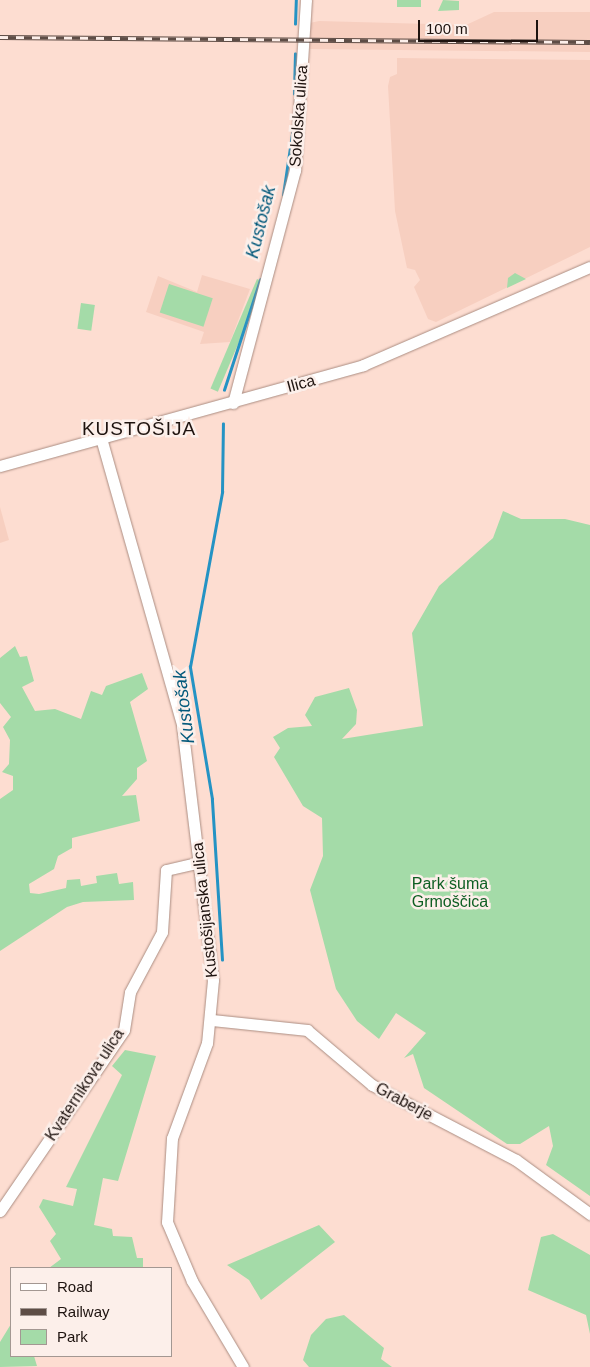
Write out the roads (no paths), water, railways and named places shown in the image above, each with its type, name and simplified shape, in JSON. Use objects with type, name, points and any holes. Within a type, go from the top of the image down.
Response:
[{"type":"street","name":"Sokolska ulica","points":[[233,403],[296,170],[306,0]]},
{"type":"street","name":"Ilica","points":[[0,466],[233,403],[387,356],[590,267]]},
{"type":"street","name":"Kustošijanska ulica","points":[[100,438],[178,706],[200,862],[213,980],[212,1020],[172,1138],[168,1222],[204,1303],[243,1367]]},
{"type":"street","name":"Kvaternikova ulica","points":[[0,1211],[124,1030],[130,992],[162,932],[166,870],[200,862]]},
{"type":"street","name":"Graberje","points":[[212,1020],[307,1030],[372,1086],[516,1160],[590,1214]]},
{"type":"waterway","name":"Kustošak","points":[[295,24],[296,0]]},
{"type":"waterway","name":"Kustošak","points":[[294,94],[295,54]]},
{"type":"waterway","name":"Kustošak","points":[[283,195],[292,134]]},
{"type":"waterway","name":"Kustošak","points":[[224,390],[260,280]]},
{"type":"waterway","name":"Kustošak","points":[[222,960],[212,799],[190,667],[222,492],[223,424]]},
{"type":"railway","points":[[0,37],[590,42]]},
{"type":"district","name":"KUSTOŠIJA","points":[[139,429]]},
{"type":"park label","name":"Park šuma Grmoščica","points":[[450,893]]}]
